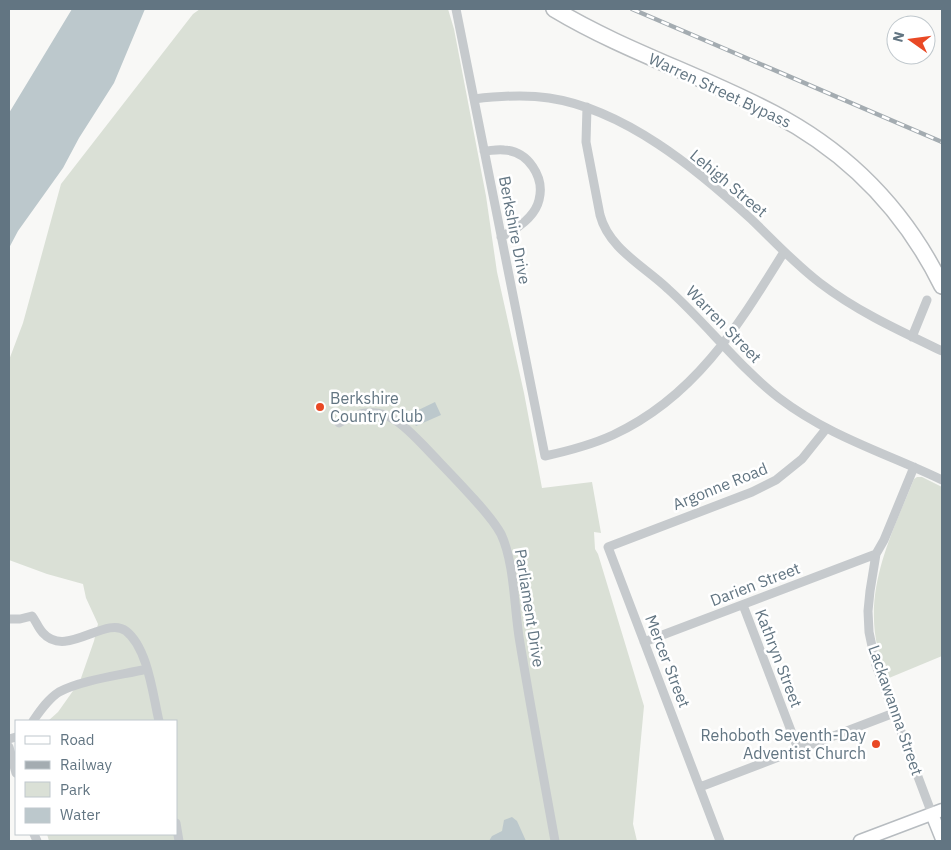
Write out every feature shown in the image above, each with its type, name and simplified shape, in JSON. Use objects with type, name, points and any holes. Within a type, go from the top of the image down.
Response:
[{"type":"highway","name":"Warren Street Bypass","points":[[554,9],[607,38],[773,113],[823,143],[864,177],[891,205],[914,237],[942,286]]},
{"type":"highway","name":"Warren Street Bypass","points":[[571,9],[630,39],[764,98],[799,117],[828,136],[860,162],[888,189],[922,232],[942,267]]},
{"type":"main road","name":"Lackawanna Street","points":[[937,812],[942,839]]},
{"type":"main road","points":[[860,841],[937,812]]},
{"type":"street","name":"Berkshire Drive","points":[[456,9],[545,456],[596,442],[640,421],[684,388],[723,345]]},
{"type":"street","name":"Lehigh Street","points":[[474,99],[536,96],[587,107],[627,125],[682,162],[726,197],[820,284],[848,304],[876,320],[942,351]]},
{"type":"street","name":"Warren Street","points":[[587,107],[586,142],[602,223],[616,245],[668,288],[759,382],[790,406],[826,429],[942,480]]},
{"type":"street","points":[[484,151],[505,150],[519,154],[530,163],[539,177],[539,200],[533,212],[514,231],[501,237]]},
{"type":"street","points":[[723,345],[784,252]]},
{"type":"street","points":[[912,337],[927,300]]},
{"type":"street","name":"Parliament Drive","points":[[340,423],[352,415],[372,411],[381,412],[399,424],[416,438],[460,484],[492,520],[501,534],[509,562],[520,641],[555,841]]},
{"type":"street","name":"Argonne Road","points":[[608,546],[752,492],[776,480],[802,459],[826,429]]},
{"type":"street","name":"Lackawanna Street","points":[[914,467],[884,540],[876,554],[870,591],[870,632],[876,665],[894,713],[937,812]]},
{"type":"street","name":"Mercer Street","points":[[608,546],[720,841]]},
{"type":"street","name":"Darien Street","points":[[644,642],[876,554]]},
{"type":"street","name":"Kathryn Street","points":[[743,605],[798,749]]},
{"type":"street","points":[[9,619],[32,616],[43,633],[52,640],[72,640],[115,627],[127,632],[142,653],[159,720]]},
{"type":"street","points":[[33,720],[46,703],[58,693],[74,686],[147,669]]},
{"type":"street","points":[[700,787],[894,713]]},
{"type":"street","points":[[9,748],[15,769]]},
{"type":"green space","name":"Berkshire Country Club","points":[[200,9],[448,9],[454,29],[486,196],[497,272],[524,393],[542,488],[592,482],[601,533],[594,532],[595,549],[644,706],[633,824],[637,841],[49,841],[47,835],[178,835],[178,720],[49,720],[58,712],[80,681],[98,624],[86,598],[83,584],[47,574],[9,560],[9,360],[23,323],[61,184],[193,14]]},
{"type":"green space","points":[[922,477],[942,487],[942,656],[889,678],[881,660],[874,627],[877,583],[889,541],[914,479]]},
{"type":"water","points":[[72,9],[145,9],[114,83],[79,138],[63,168],[18,231],[9,248],[9,113]]},
{"type":"water","points":[[435,402],[441,415],[416,426],[408,415]]},
{"type":"water","points":[[512,817],[517,821],[526,841],[489,841],[492,836],[502,831],[504,820]]},
{"type":"railway","points":[[632,9],[942,142]]},
{"type":"place","name":"Berkshire Country Club","points":[[320,407]]},
{"type":"place","name":"Rehoboth Seventh-Day Adventist Church","points":[[876,744]]}]
